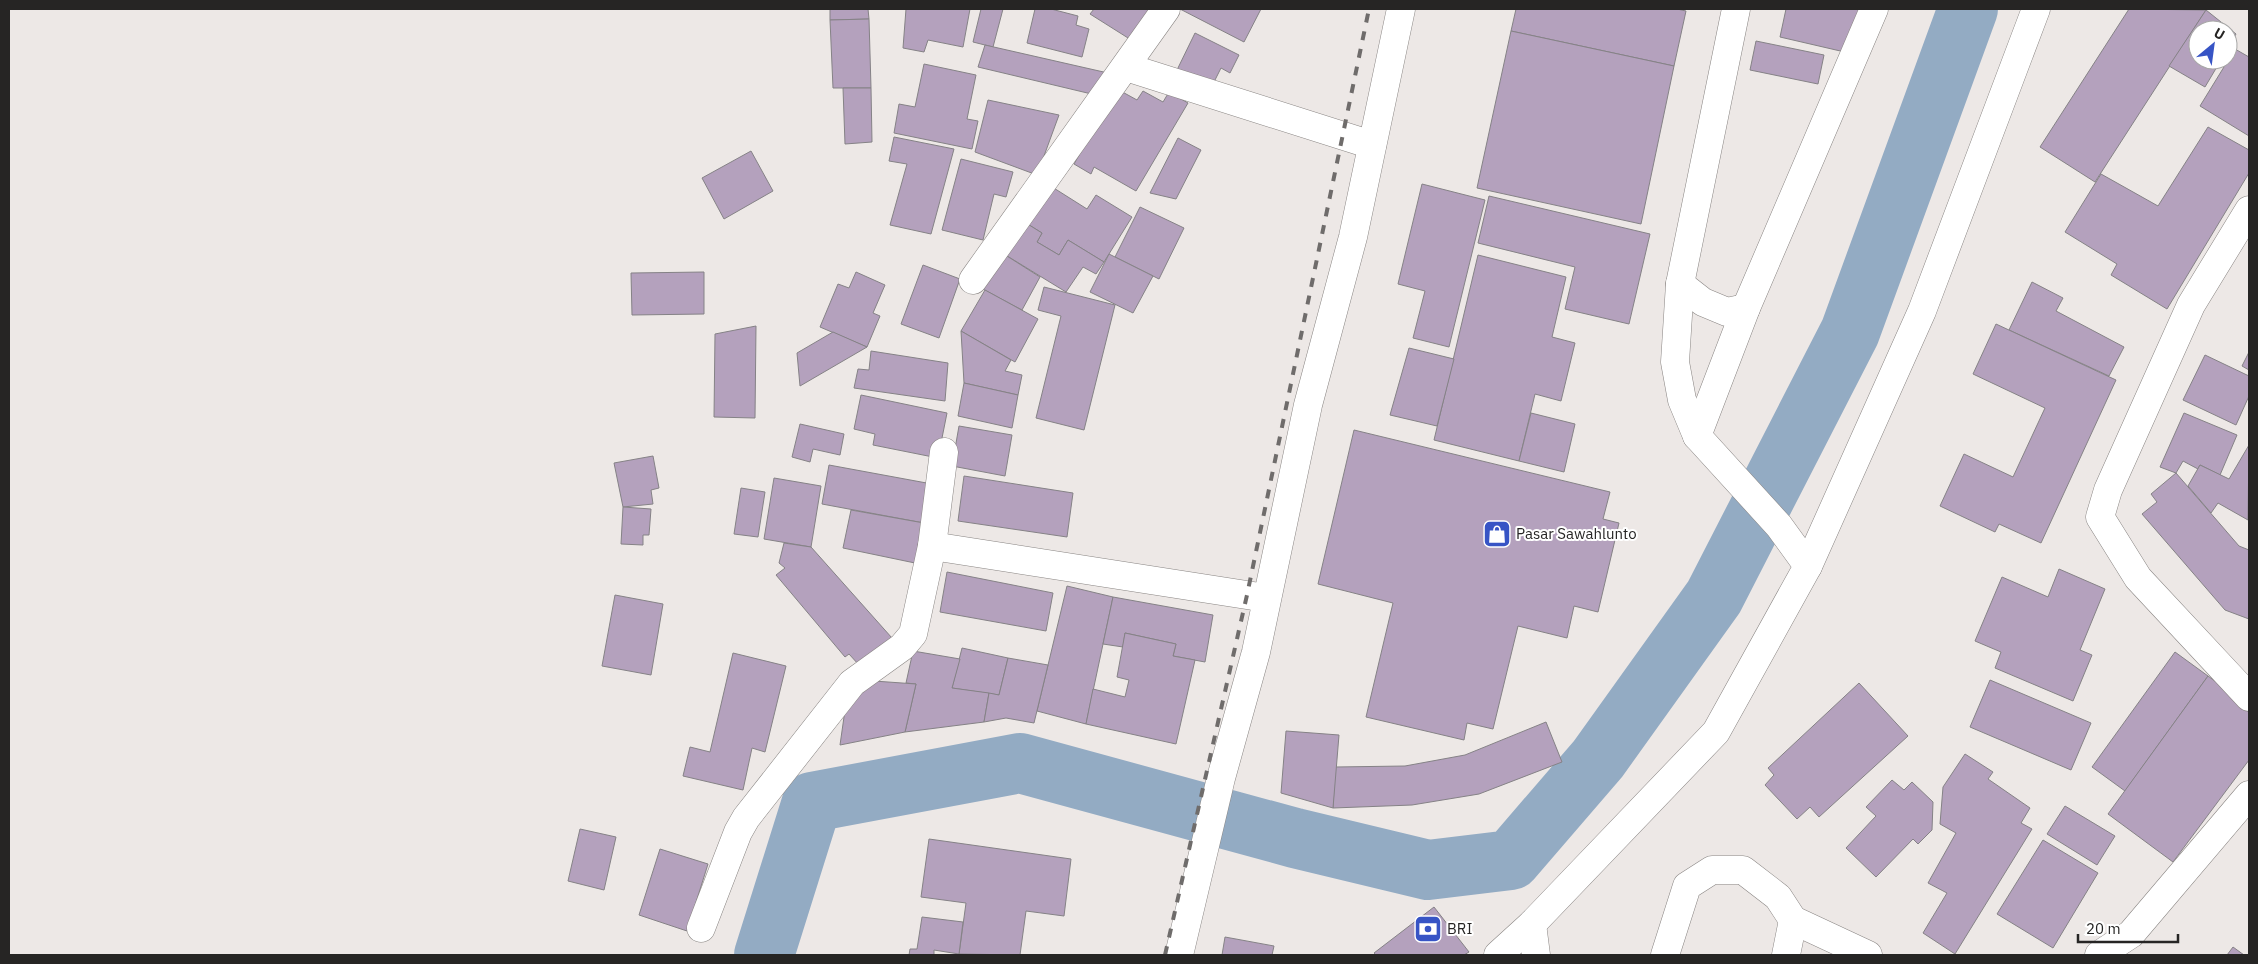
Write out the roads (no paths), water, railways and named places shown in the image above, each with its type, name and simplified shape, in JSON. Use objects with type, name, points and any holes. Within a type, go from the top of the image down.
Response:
[{"type":"street","points":[[973,280],[1166,9]]},
{"type":"street","points":[[1179,955],[1222,778],[1256,652],[1308,405],[1353,237],[1401,9]]},
{"type":"street","points":[[1736,9],[1680,284],[1675,362],[1682,400],[1703,444],[1779,526],[1808,566]]},
{"type":"street","points":[[1703,444],[1746,308],[1874,9]]},
{"type":"street","points":[[1498,955],[1532,924],[1716,732],[1808,566],[1922,310],[2036,9]]},
{"type":"street","points":[[1126,67],[1372,145]]},
{"type":"street","points":[[2249,210],[2191,305],[2108,490],[2100,517],[2138,578],[2249,697]]},
{"type":"street","points":[[1680,284],[1703,302],[1727,312],[1746,308]]},
{"type":"street","points":[[701,928],[738,832],[746,818],[852,683],[902,647],[912,634],[932,546],[944,452]]},
{"type":"street","points":[[932,546],[1266,598]]},
{"type":"street","points":[[2099,955],[2131,934],[2249,795]]},
{"type":"street","points":[[1665,955],[1687,886],[1712,870],[1743,870],[1778,897],[1793,920],[1868,955]]},
{"type":"street","points":[[1786,955],[1793,920]]},
{"type":"street","points":[[1532,924],[1536,955]]},
{"type":"waterway","points":[[764,955],[812,802],[1020,763],[1295,838],[1428,870],[1511,860],[1598,759],[1714,597],[1850,332],[1968,9]]},
{"type":"railway","points":[[1165,955],[1247,595],[1369,9]]},
{"type":"place","name":"Pasar Sawahlunto","points":[[1497,534]]},
{"type":"place","name":"BRI","points":[[1428,929]]}]
